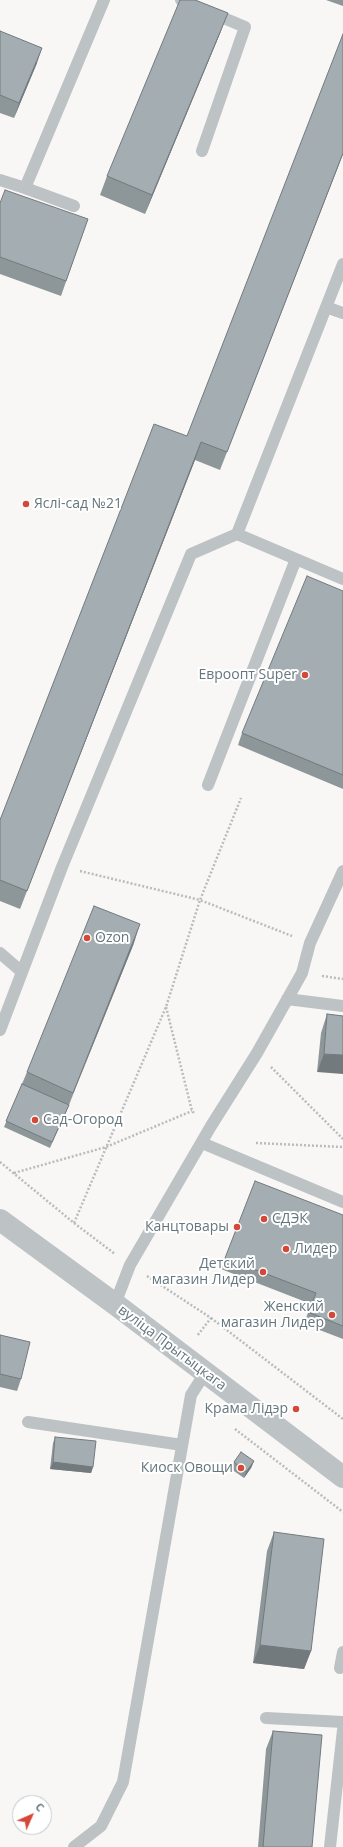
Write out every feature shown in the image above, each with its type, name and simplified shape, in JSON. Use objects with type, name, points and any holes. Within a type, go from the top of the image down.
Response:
[{"type":"street","name":"вуліца Прытыцкага","points":[[0,1220],[115,1304],[343,1477]]},
{"type":"lane","points":[[25,188],[104,0]]},
{"type":"lane","points":[[181,0],[246,27],[202,151]]},
{"type":"lane","points":[[0,180],[74,206]]},
{"type":"lane","points":[[0,1030],[62,867],[191,554],[237,534],[343,264]]},
{"type":"lane","points":[[326,307],[343,313]]},
{"type":"lane","points":[[237,534],[343,579]]},
{"type":"lane","points":[[208,785],[296,559]]},
{"type":"lane","points":[[115,1304],[130,1265],[211,1126],[257,1053],[302,973],[310,943],[343,871]]},
{"type":"lane","points":[[0,953],[22,972]]},
{"type":"lane","points":[[287,999],[343,1006]]},
{"type":"lane","points":[[202,1143],[343,1202]]},
{"type":"lane","points":[[74,1847],[101,1826],[123,1782],[191,1394],[205,1373]]},
{"type":"lane","points":[[28,1422],[182,1445]]},
{"type":"lane","points":[[340,1668],[343,1652]]},
{"type":"lane","points":[[266,1718],[343,1722]]},
{"type":"lane","points":[[330,1847],[343,1730]]},
{"type":"path","points":[[74,1223],[166,1007],[200,900],[241,798]]},
{"type":"path","points":[[62,867],[200,900],[310,943]]},
{"type":"path","points":[[257,1053],[343,1139]]},
{"type":"path","points":[[14,1173],[106,1147],[192,1111]]},
{"type":"path","points":[[211,1318],[343,1419]]},
{"type":"building","points":[[180,0],[195,0],[228,13],[152,195],[107,176]]},
{"type":"building","points":[[0,31],[42,48],[19,103],[0,95]]},
{"type":"building","points":[[343,34],[343,153],[227,452],[201,442],[27,891],[0,880],[0,820],[154,424],[187,436]]},
{"type":"building","points":[[5,190],[88,219],[66,281],[0,257],[0,203]]},
{"type":"building","name":"Евроопт Super","points":[[307,576],[343,591],[343,775],[242,733]]},
{"type":"building","points":[[94,906],[140,924],[73,1093],[27,1072]]},
{"type":"building","points":[[327,1014],[343,1016],[343,1055],[324,1054]]},
{"type":"building","name":"Сад-Огород","points":[[22,1084],[69,1105],[52,1142],[6,1121]]},
{"type":"building","name":"Лидер","points":[[255,1181],[343,1215],[343,1326],[308,1312],[316,1293],[225,1258]]},
{"type":"building","points":[[0,1335],[30,1342],[21,1379],[0,1374]]},
{"type":"building","points":[[55,1437],[96,1441],[93,1467],[53,1462]]},
{"type":"building","points":[[241,1452],[254,1461],[246,1472],[234,1462]]},
{"type":"building","points":[[274,1532],[324,1539],[311,1651],[260,1645]]},
{"type":"building","points":[[273,1731],[322,1735],[312,1847],[263,1847]]},
{"type":"place","name":"Яслі-сад №21","points":[[26,504]]},
{"type":"place","name":"Евроопт Super","points":[[305,675]]},
{"type":"place","name":"Ozon","points":[[87,938]]},
{"type":"place","name":"Сад-Огород","points":[[35,1120]]},
{"type":"place","name":"СДЭК","points":[[264,1219]]},
{"type":"place","name":"Канцтовары","points":[[237,1227]]},
{"type":"place","name":"Лидер","points":[[286,1249]]},
{"type":"place","name":"Детский магазин Лидер","points":[[263,1272]]},
{"type":"place","name":"Женский магазин Лидер","points":[[332,1315]]},
{"type":"place","name":"Крама Лідэр","points":[[296,1409]]},
{"type":"place","name":"Киоск Овощи","points":[[241,1468]]}]
